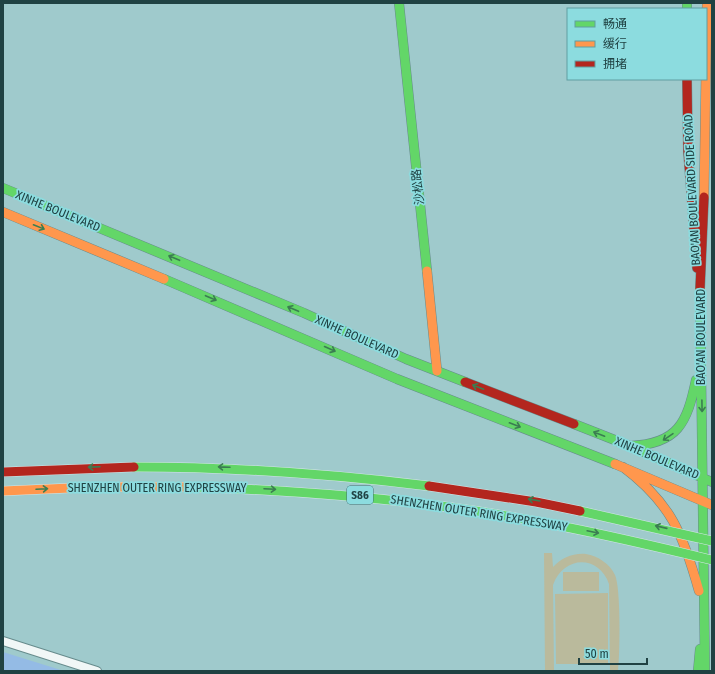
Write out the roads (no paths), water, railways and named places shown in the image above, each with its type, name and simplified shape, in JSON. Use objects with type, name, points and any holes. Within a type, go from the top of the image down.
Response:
[{"type":"main road","name":"沙松路","points":[[399,3],[437,371]]},
{"type":"main road","name":"BAO'AN BOULEVARD SIDE ROAD","points":[[687,80],[688,151],[700,300]]},
{"type":"main road","name":"BAO'AN BOULEVARD","points":[[705,671],[703,625],[703,478],[700,300],[706,152],[706,80]]},
{"type":"main road","name":"XINHE BOULEVARD","points":[[3,188],[297,310],[437,371],[630,446],[712,482]]},
{"type":"main road","name":"XINHE BOULEVARD","points":[[3,212],[288,331],[397,379],[623,466],[712,505]]},
{"type":"main road","points":[[630,446],[645,446],[660,442],[682,424],[691,406],[701,352]]},
{"type":"main road","points":[[623,466],[648,486],[663,503],[676,523],[689,552],[703,607]]},
{"type":"main road","name":"SHENZHEN OUTER RING EXPRESSWAY","points":[[3,472],[90,468],[196,467],[353,476],[406,481],[510,496],[614,516],[712,540]]},
{"type":"main road","name":"SHENZHEN OUTER RING EXPRESSWAY","points":[[3,491],[91,486],[195,486],[248,487],[352,494],[507,515],[610,535],[712,560]]},
{"type":"main road","points":[[698,671],[703,625]]},
{"type":"street","points":[[3,641],[97,671]]},
{"type":"water","points":[[3,652],[64,671],[3,671]]}]
